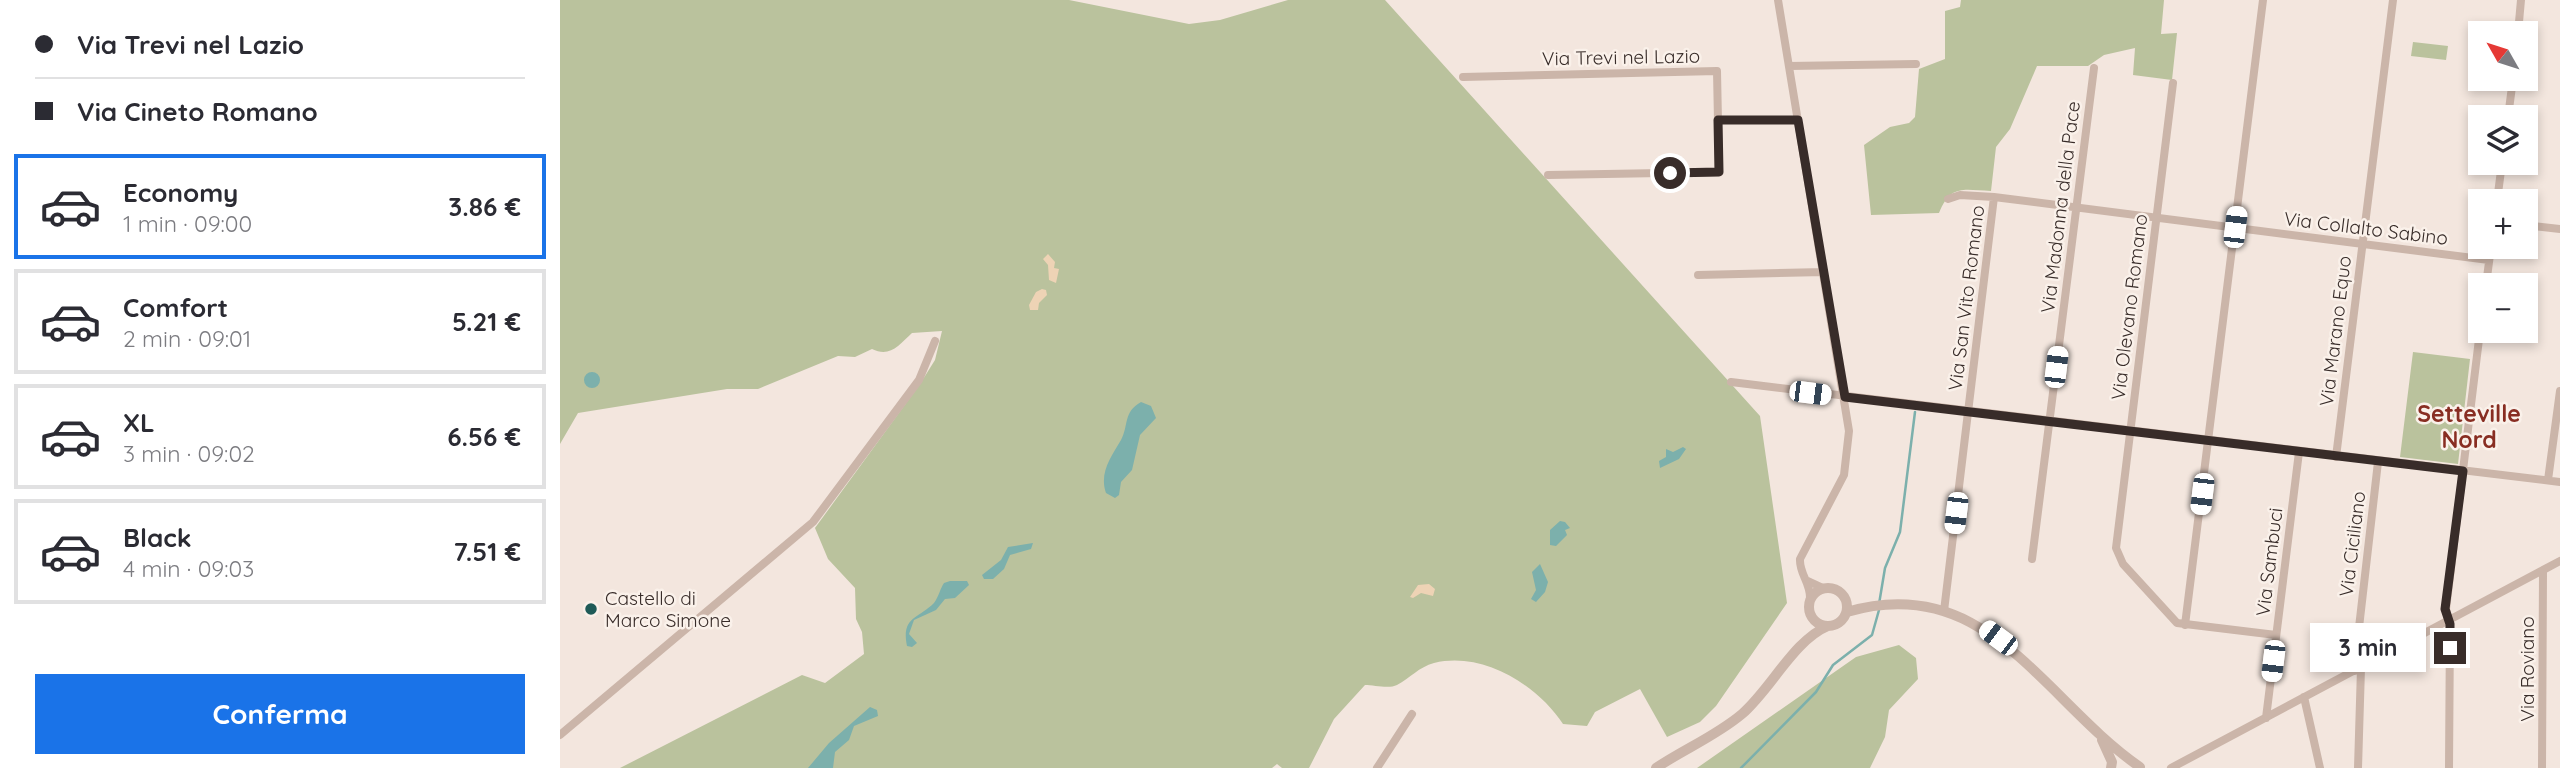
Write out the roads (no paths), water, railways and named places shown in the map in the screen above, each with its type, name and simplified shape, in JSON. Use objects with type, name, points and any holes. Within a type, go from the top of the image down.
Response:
[{"type":"street","points":[[1656,768],[1713,735],[1741,715],[1764,692],[1802,645],[1808,632],[1811,599],[1800,565],[1802,552],[1836,493],[1847,463],[1850,438],[1845,397],[1778,0]]},
{"type":"street","points":[[2263,0],[2185,625],[2276,635]]},
{"type":"street","name":"Via Marano Equo","points":[[2336,457],[2393,0]]},
{"type":"street","points":[[2519,21],[2521,0]]},
{"type":"street","points":[[1790,66],[1916,64]]},
{"type":"street","name":"Via Madonna della Pace","points":[[2032,559],[2094,68]]},
{"type":"street","name":"Via Trevi nel Lazio","points":[[1463,77],[1717,71],[1719,172],[1548,175]]},
{"type":"street","name":"Via Olevano Romano","points":[[2173,83],[2115,538],[2117,552],[2171,618],[2185,625]]},
{"type":"street","points":[[1718,120],[1798,120]]},
{"type":"street","name":"Via Collalto Sabino","points":[[1948,200],[1960,195],[1994,197],[2489,260]]},
{"type":"street","name":"Via San Vito Romano","points":[[1944,611],[1994,197]]},
{"type":"street","points":[[2538,226],[2560,229]]},
{"type":"street","points":[[2487,273],[2489,260]]},
{"type":"street","points":[[1699,275],[1824,272]]},
{"type":"street","points":[[560,734],[813,522],[919,380],[936,341]]},
{"type":"street","points":[[2449,768],[2448,620],[2445,609],[2479,343]]},
{"type":"street","points":[[1731,382],[2560,482]]},
{"type":"street","points":[[2548,480],[2560,391]]},
{"type":"street","name":"Via Sambuci","points":[[2266,718],[2299,452]]},
{"type":"street","name":"Via Ciciliano","points":[[2358,768],[2357,669],[2378,462]]},
{"type":"street","points":[[2171,768],[2560,562]]},
{"type":"street","name":"Via Roviano","points":[[2542,768],[2543,571]]},
{"type":"street","points":[[1806,579],[1823,588],[1833,588],[1873,604]]},
{"type":"street","points":[[1811,599],[1823,588]]},
{"type":"street","points":[[1843,594],[1847,612]]},
{"type":"street","points":[[1802,645],[1828,626],[1840,622],[1847,612],[1873,604],[1944,611],[1985,628],[2011,648],[2101,737],[2141,767]]},
{"type":"street","points":[[1809,612],[1816,622],[1828,626]]},
{"type":"street","points":[[2304,697],[2320,768]]},
{"type":"street","points":[[1377,768],[1412,714]]},
{"type":"street","points":[[2101,737],[2113,768],[2125,764],[2141,767]]},
{"type":"water","points":[[592,372],[598,374],[598,386],[592,388],[586,386],[584,380],[586,374]]},
{"type":"water","points":[[1141,402],[1151,406],[1156,418],[1140,435],[1132,470],[1121,482],[1119,495],[1115,498],[1106,493],[1105,472],[1121,440],[1131,410]]},
{"type":"water","points":[[1683,447],[1686,449],[1679,459],[1660,468],[1659,461],[1666,457],[1666,449],[1673,452]]},
{"type":"water","points":[[1560,521],[1570,528],[1565,530],[1567,535],[1556,546],[1550,545],[1550,530]]},
{"type":"water","points":[[1033,543],[1031,549],[1010,555],[1004,569],[993,579],[984,579],[982,575],[1001,560],[1008,547]]},
{"type":"water","points":[[1540,564],[1548,582],[1545,592],[1536,602],[1531,599],[1536,590],[1532,572]]},
{"type":"water","points":[[967,581],[969,585],[955,598],[945,599],[936,610],[914,620],[909,634],[917,643],[912,647],[907,646],[906,629],[909,624],[934,603],[944,583]]},
{"type":"water","points":[[870,707],[877,710],[878,716],[854,726],[849,740],[835,752],[833,768],[808,768],[829,743]]},
{"type":"waterway","points":[[1879,604],[1885,568],[1900,532],[1915,412]]},
{"type":"waterway","points":[[1741,768],[1816,692],[1833,665],[1872,635],[1879,610]]},
{"type":"place","name":"Castello di Marco Simone","points":[[591,609]]},
{"type":"district","name":"Setteville Nord","points":[[2469,426]]}]
